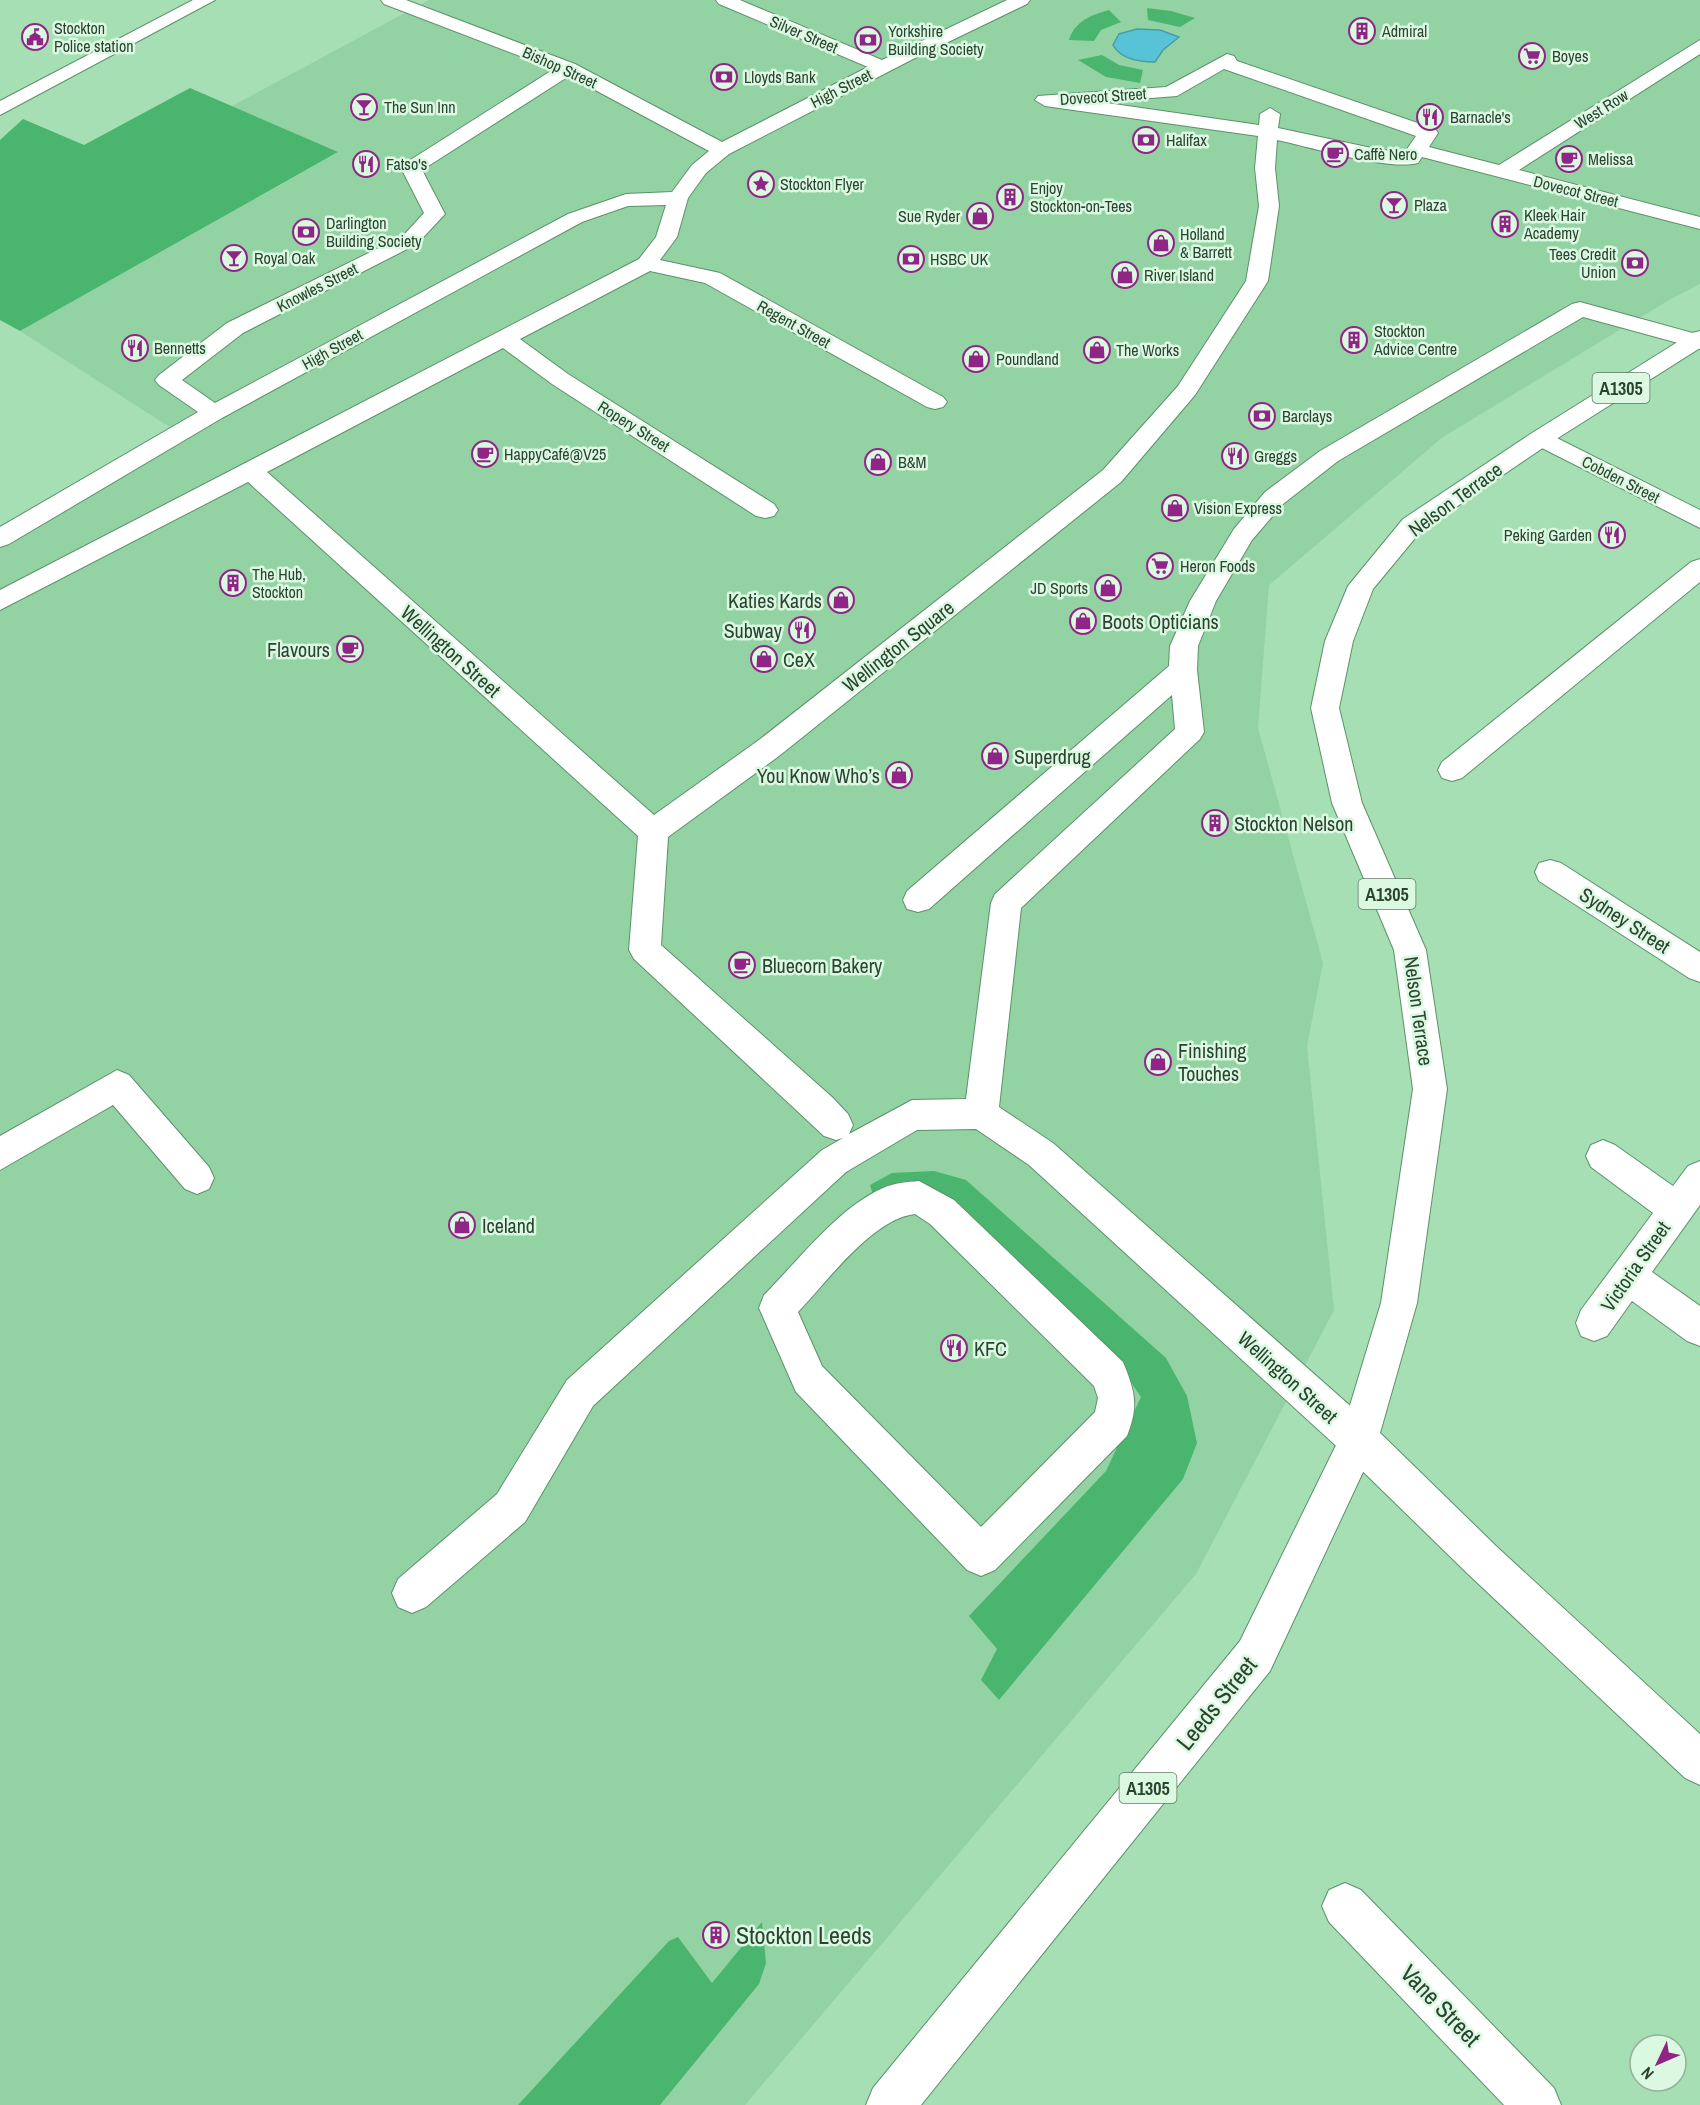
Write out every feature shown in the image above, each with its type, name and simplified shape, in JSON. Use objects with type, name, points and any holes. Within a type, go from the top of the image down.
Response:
[{"type":"street","points":[[0,109],[206,0]]},
{"type":"street","name":"Silver Street","points":[[725,0],[883,67]]},
{"type":"street","name":"High Street","points":[[0,601],[647,264],[666,237],[678,198],[699,169],[722,150],[883,67],[1021,0]]},
{"type":"street","name":"Bishop Street","points":[[400,1],[568,68],[722,150]]},
{"type":"street","name":"West Row","points":[[1502,172],[1700,46]]},
{"type":"street","name":"Dovecot Street","points":[[1227,60],[1230,65],[1428,133],[1412,159],[1381,156],[1269,123],[1045,100],[1170,92],[1227,60]]},
{"type":"street","name":"Knowles Street","points":[[214,413],[167,380],[235,328],[410,240],[435,214],[411,168],[568,68]]},
{"type":"street","name":"Wellington Square","points":[[653,832],[769,748],[1112,476],[1187,390],[1257,281],[1269,207],[1265,168],[1269,123]]},
{"type":"street","name":"Dovecot Street","points":[[1417,150],[1700,222]]},
{"type":"street","name":"High Street","points":[[0,538],[214,413],[575,219],[626,200],[678,198]]},
{"type":"street","name":"Regent Street","points":[[647,264],[712,278],[935,402]]},
{"type":"street","points":[[412,1593],[511,1508],[580,1394],[835,1143],[912,1115],[981,1113],[1006,903],[1190,732],[1183,670],[1184,646],[1203,601],[1243,535],[1274,498],[1329,456],[1580,309],[1698,340]]},
{"type":"street","name":"Ropery Street","points":[[504,339],[560,379],[765,510]]},
{"type":"street","name":"Nelson Terrace","points":[[1359,1440],[1399,1303],[1430,1089],[1410,950],[1347,803],[1325,708],[1339,641],[1362,586],[1412,525],[1542,438],[1698,340]]},
{"type":"street","name":"Cobden Street","points":[[1542,438],[1700,520]]},
{"type":"street","name":"Wellington Street","points":[[249,470],[653,832]]},
{"type":"street","name":"High Street","points":[[0,580],[142,526]]},
{"type":"street","points":[[1452,770],[1700,568]]},
{"type":"street","points":[[918,900],[1183,670]]},
{"type":"street","points":[[653,832],[645,950],[821,1109],[835,1143]]},
{"type":"street","name":"Sydney Street","points":[[1550,872],[1700,969]]},
{"type":"street","points":[[0,1154],[117,1085],[197,1178]]},
{"type":"street","name":"Wellington Street","points":[[981,1113],[1041,1154],[1359,1440],[1482,1560],[1700,1763]]},
{"type":"street","name":"Victoria Street","points":[[1603,1156],[1675,1208]]},
{"type":"street","name":"Victoria Street","points":[[1594,1323],[1675,1208],[1700,1177]]},
{"type":"street","points":[[919,1197],[942,1212],[1110,1375],[1117,1398],[1113,1422],[981,1556],[809,1379],[777,1308],[858,1224],[893,1200],[919,1197]]},
{"type":"street","points":[[1627,1276],[1700,1328]]},
{"type":"street","name":"Leeds Street","points":[[890,2105],[1255,1656],[1359,1440]]},
{"type":"street","name":"Vane Street","points":[[1346,1906],[1537,2105]]},
{"type":"shaded area","points":[[429,0],[1700,0],[1700,284],[1669,300],[1443,437],[1269,585],[1258,728],[1323,963],[1307,1046],[1334,1310],[1196,1574],[745,2105],[0,2105],[0,538],[179,433],[20,331],[337,153],[232,106]]},
{"type":"shaded area","points":[[1147,8],[1171,11],[1195,18],[1180,27],[1148,20]]},
{"type":"shaded area","points":[[1109,10],[1121,22],[1101,30],[1094,41],[1069,40],[1075,28],[1084,20]]},
{"type":"shaded area","points":[[1102,55],[1119,65],[1143,70],[1140,83],[1106,77],[1078,60]]},
{"type":"shaded area","points":[[190,88],[338,152],[20,331],[0,320],[0,140],[23,119],[84,145]]},
{"type":"shaded area","points":[[934,1171],[966,1180],[1166,1358],[1187,1396],[1197,1443],[1183,1479],[999,1700],[981,1680],[997,1649],[969,1616],[1106,1471],[1141,1397],[1107,1348],[970,1217],[873,1195],[870,1185],[892,1173]]},
{"type":"shaded area","points":[[762,1922],[766,1963],[759,1984],[660,2105],[518,2105],[669,1941],[678,1937],[712,1983]]},
{"type":"water","points":[[1137,29],[1160,30],[1179,37],[1163,50],[1155,62],[1137,61],[1121,54],[1113,45],[1119,34]]},
{"type":"place","name":"Admiral","points":[[1362,31]]},
{"type":"place","name":"Stockton Police station","points":[[35,37]]},
{"type":"place","name":"Yorkshire Building Society","points":[[868,40]]},
{"type":"place","name":"Boyes","points":[[1532,56]]},
{"type":"place","name":"Lloyds Bank","points":[[724,77]]},
{"type":"place","name":"The Sun Inn","points":[[364,107]]},
{"type":"place","name":"Barnacle's","points":[[1430,117]]},
{"type":"place","name":"Halifax","points":[[1146,140]]},
{"type":"place","name":"Caffè Nero","points":[[1335,154]]},
{"type":"place","name":"Melissa","points":[[1569,159]]},
{"type":"place","name":"Fatso's","points":[[366,164]]},
{"type":"place","name":"Stockton Flyer","points":[[761,184]]},
{"type":"place","name":"Enjoy Stockton-on-Tees","points":[[1010,197]]},
{"type":"place","name":"Plaza","points":[[1394,205]]},
{"type":"place","name":"Sue Ryder","points":[[980,216]]},
{"type":"place","name":"Kleek Hair Academy","points":[[1505,224]]},
{"type":"place","name":"Darlington Building Society","points":[[306,232]]},
{"type":"place","name":"Holland & Barrett","points":[[1161,243]]},
{"type":"place","name":"Royal Oak","points":[[234,258]]},
{"type":"place","name":"HSBC UK","points":[[911,259]]},
{"type":"place","name":"Tees Credit Union","points":[[1635,263]]},
{"type":"place","name":"River Island","points":[[1125,275]]},
{"type":"place","name":"Stockton Advice Centre","points":[[1354,340]]},
{"type":"place","name":"Bennetts","points":[[135,348]]},
{"type":"place","name":"The Works","points":[[1097,350]]},
{"type":"place","name":"Poundland","points":[[976,359]]},
{"type":"place","name":"Barclays","points":[[1262,416]]},
{"type":"place","name":"HappyCafé@V25","points":[[485,454]]},
{"type":"place","name":"Greggs","points":[[1235,456]]},
{"type":"place","name":"B&M","points":[[878,462]]},
{"type":"place","name":"Vision Express","points":[[1175,508]]},
{"type":"place","name":"Peking Garden","points":[[1612,535]]},
{"type":"place","name":"Heron Foods","points":[[1160,566]]},
{"type":"place","name":"The Hub, Stockton","points":[[233,583]]},
{"type":"place","name":"JD Sports","points":[[1108,588]]},
{"type":"place","name":"Katies Kards","points":[[841,600]]},
{"type":"place","name":"Boots Opticians","points":[[1083,621]]},
{"type":"place","name":"Subway","points":[[802,630]]},
{"type":"place","name":"Flavours","points":[[350,649]]},
{"type":"place","name":"CeX","points":[[764,659]]},
{"type":"place","name":"Superdrug","points":[[995,756]]},
{"type":"place","name":"You Know Who’s","points":[[899,775]]},
{"type":"place","name":"Stockton Nelson","points":[[1215,823]]},
{"type":"place","name":"Bluecorn Bakery","points":[[742,965]]},
{"type":"place","name":"Finishing Touches","points":[[1158,1062]]},
{"type":"place","name":"Iceland","points":[[462,1225]]},
{"type":"place","name":"KFC","points":[[954,1348]]},
{"type":"place","name":"Stockton Leeds","points":[[716,1935]]}]
